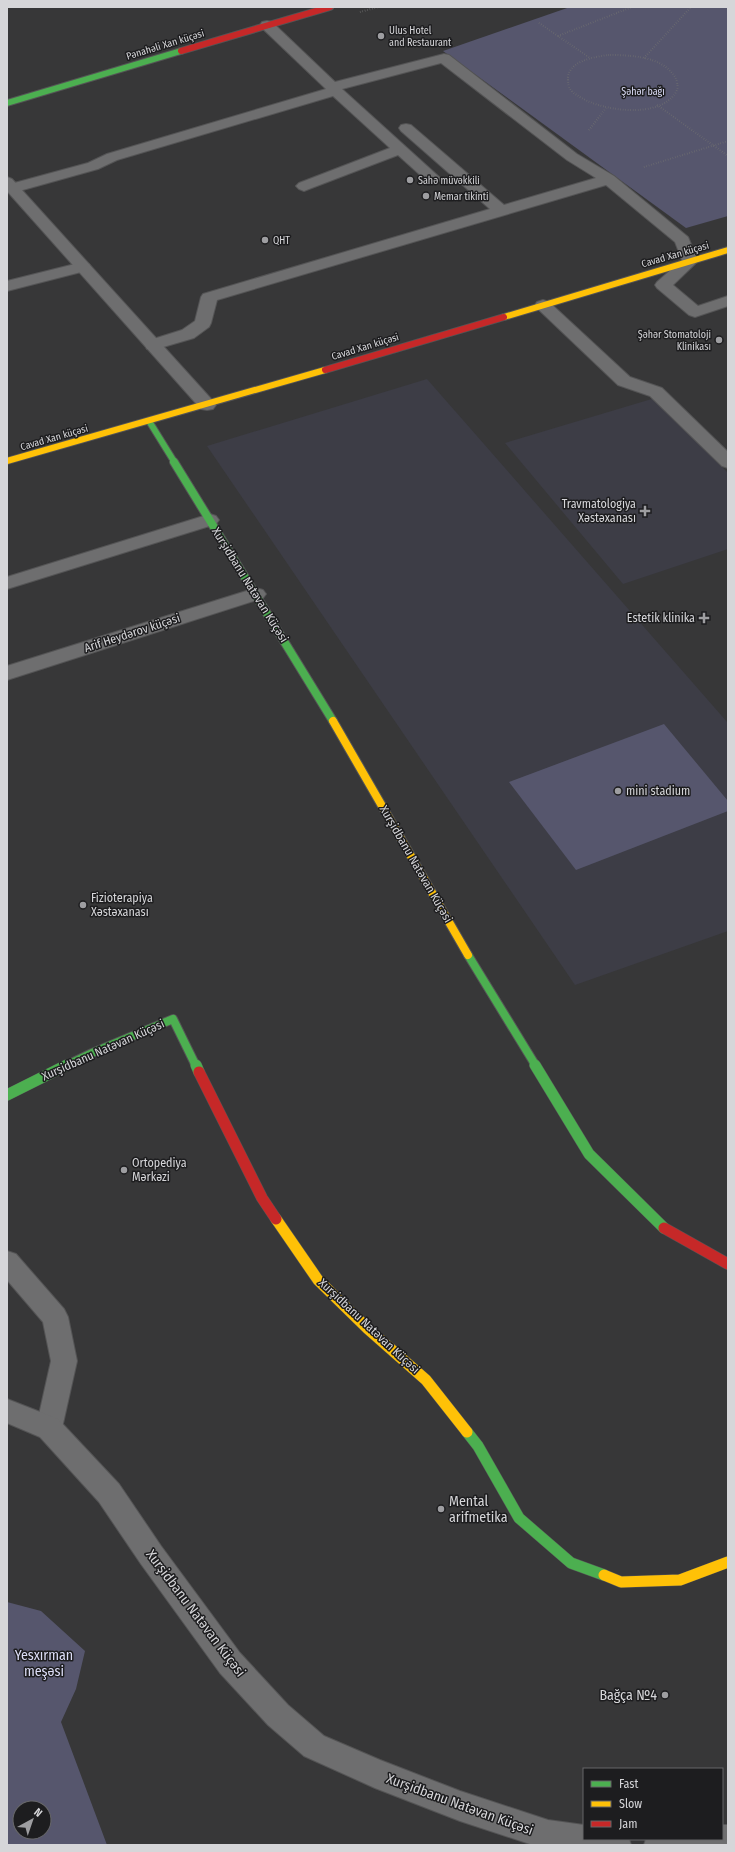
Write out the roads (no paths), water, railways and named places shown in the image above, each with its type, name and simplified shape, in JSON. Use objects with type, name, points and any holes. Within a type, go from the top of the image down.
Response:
[{"type":"street","name":"Pənahəli Xan küçəsi","points":[[7,103],[330,7]]},
{"type":"street","points":[[268,25],[334,89],[433,178]]},
{"type":"street","points":[[207,405],[10,185],[93,166],[112,156],[334,89],[444,58],[572,157],[609,178],[682,240],[690,261],[663,285],[695,312],[728,301]]},
{"type":"street","points":[[406,128],[502,211]]},
{"type":"street","points":[[304,186],[400,149]]},
{"type":"street","points":[[153,345],[188,334],[203,323],[209,297],[609,178]]},
{"type":"street","name":"Cavad Xan küçəsi","points":[[7,461],[207,405],[728,250]]},
{"type":"street","points":[[7,286],[83,267]]},
{"type":"street","points":[[543,305],[624,381],[656,392],[728,462]]},
{"type":"street","name":"Xurşidbanu Natəvan Küçəsi","points":[[149,421],[319,697],[475,966],[590,1154],[665,1230],[728,1264]]},
{"type":"street","points":[[7,583],[210,520]]},
{"type":"street","name":"Arif Heydərov küçəsi","points":[[7,673],[256,594]]},
{"type":"street","name":"Xurşidbanu Natəvan Küçəsi","points":[[7,1095],[92,1052],[173,1019],[262,1198],[318,1280],[367,1328],[426,1380],[478,1446],[519,1518],[571,1563],[621,1582],[680,1580],[728,1562]]},
{"type":"street","points":[[7,1262],[55,1317],[64,1361],[49,1428]]},
{"type":"street","name":"Xurşidbanu Natəvan Küçəsi","points":[[7,1411],[49,1428],[109,1493],[151,1555],[230,1663],[278,1715],[314,1746],[375,1773],[467,1809],[548,1835],[616,1845]]},
{"type":"street","points":[[659,1845],[728,1840]]},
{"type":"place","name":"Ulus Hotel and Restaurant","points":[[381,36]]},
{"type":"place","name":"Sahə müvəkkili","points":[[410,180]]},
{"type":"place","name":"Memar tikinti","points":[[426,196]]},
{"type":"place","name":"QHT","points":[[265,240]]},
{"type":"place","name":"Şəhər Stomatoloji Klinikası","points":[[719,340]]},
{"type":"place","name":"Travmatologiya Xəstəxanası","points":[[645,511]]},
{"type":"place","name":"Estetik klinika","points":[[704,618]]},
{"type":"place","name":"mini stadium","points":[[618,791]]},
{"type":"place","name":"Fizioterapiya Xəstəxanası","points":[[83,905]]},
{"type":"place","name":"Ortopediya Mərkəzi","points":[[124,1170]]},
{"type":"place","name":"Mental arifmetika","points":[[441,1509]]},
{"type":"place","name":"Bağça №4","points":[[665,1695]]},
{"type":"park label","name":"Şəhər bağı","points":[[643,91]]},
{"type":"park label","name":"Yesxırman meşəsi","points":[[44,1664]]}]
